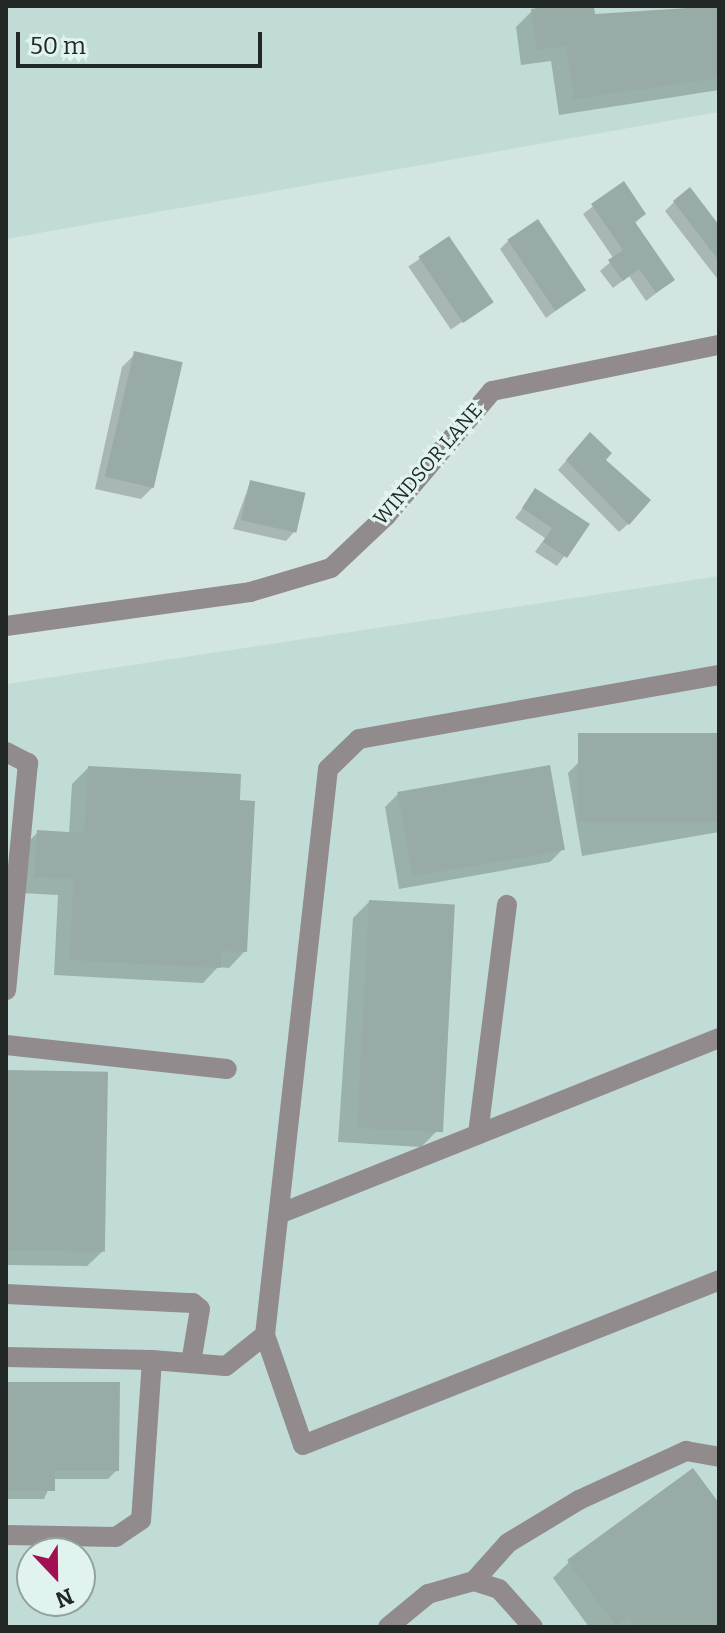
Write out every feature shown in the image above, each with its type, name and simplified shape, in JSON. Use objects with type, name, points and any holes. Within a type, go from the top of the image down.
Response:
[{"type":"street","name":"WINDSOR LANE","points":[[6,626],[250,592],[331,568],[386,516],[492,391],[719,345]]},
{"type":"street","points":[[719,675],[359,739],[328,769],[265,1335],[303,1445],[719,1280]]},
{"type":"street","points":[[6,752],[28,763],[6,990]]},
{"type":"street","points":[[478,1134],[507,905]]},
{"type":"street","points":[[279,1214],[719,1038]]},
{"type":"street","points":[[6,1045],[227,1069]]},
{"type":"street","points":[[6,1294],[193,1303],[200,1309],[191,1363]]},
{"type":"street","points":[[6,1357],[152,1360],[226,1366],[265,1335]]},
{"type":"street","points":[[6,1535],[116,1537],[141,1520],[152,1360]]},
{"type":"street","points":[[388,1627],[428,1594],[474,1581],[508,1543],[579,1500],[686,1451],[719,1457]]},
{"type":"street","points":[[474,1581],[499,1589],[533,1627]]},
{"type":"shaded area","points":[[6,6],[719,6],[719,112],[6,239]]},
{"type":"shaded area","points":[[719,576],[719,1627],[6,1627],[6,684]]},
{"type":"building","points":[[594,6],[595,14],[719,6],[719,78],[574,99],[566,46],[537,50],[531,9]]},
{"type":"building","points":[[624,181],[646,214],[635,222],[675,280],[656,293],[639,269],[623,281],[608,260],[623,250],[591,204]]},
{"type":"building","points":[[690,187],[719,225],[719,261],[673,201]]},
{"type":"building","points":[[538,219],[586,290],[555,311],[507,240]]},
{"type":"building","points":[[449,236],[494,302],[463,323],[418,257]]},
{"type":"building","points":[[134,351],[183,362],[154,488],[105,477]]},
{"type":"building","points":[[590,432],[612,453],[606,460],[651,500],[629,525],[566,460]]},
{"type":"building","points":[[250,480],[306,493],[296,533],[241,520]]},
{"type":"building","points":[[535,488],[590,524],[567,558],[543,542],[552,528],[522,508]]},
{"type":"building","points":[[578,733],[719,733],[719,822],[578,822]]},
{"type":"building","points":[[550,765],[565,850],[412,877],[397,792]]},
{"type":"building","points":[[88,766],[241,774],[240,800],[255,801],[247,952],[221,951],[221,968],[69,960],[74,879],[34,877],[37,830],[84,833]]},
{"type":"building","points":[[369,900],[455,905],[443,1132],[357,1128]]},
{"type":"building","points":[[6,1070],[108,1072],[105,1252],[6,1250]]},
{"type":"building","points":[[6,1382],[120,1382],[119,1471],[55,1471],[55,1491],[6,1491]]},
{"type":"building","points":[[693,1468],[719,1503],[719,1627],[636,1627],[628,1616],[616,1626],[567,1560]]}]
